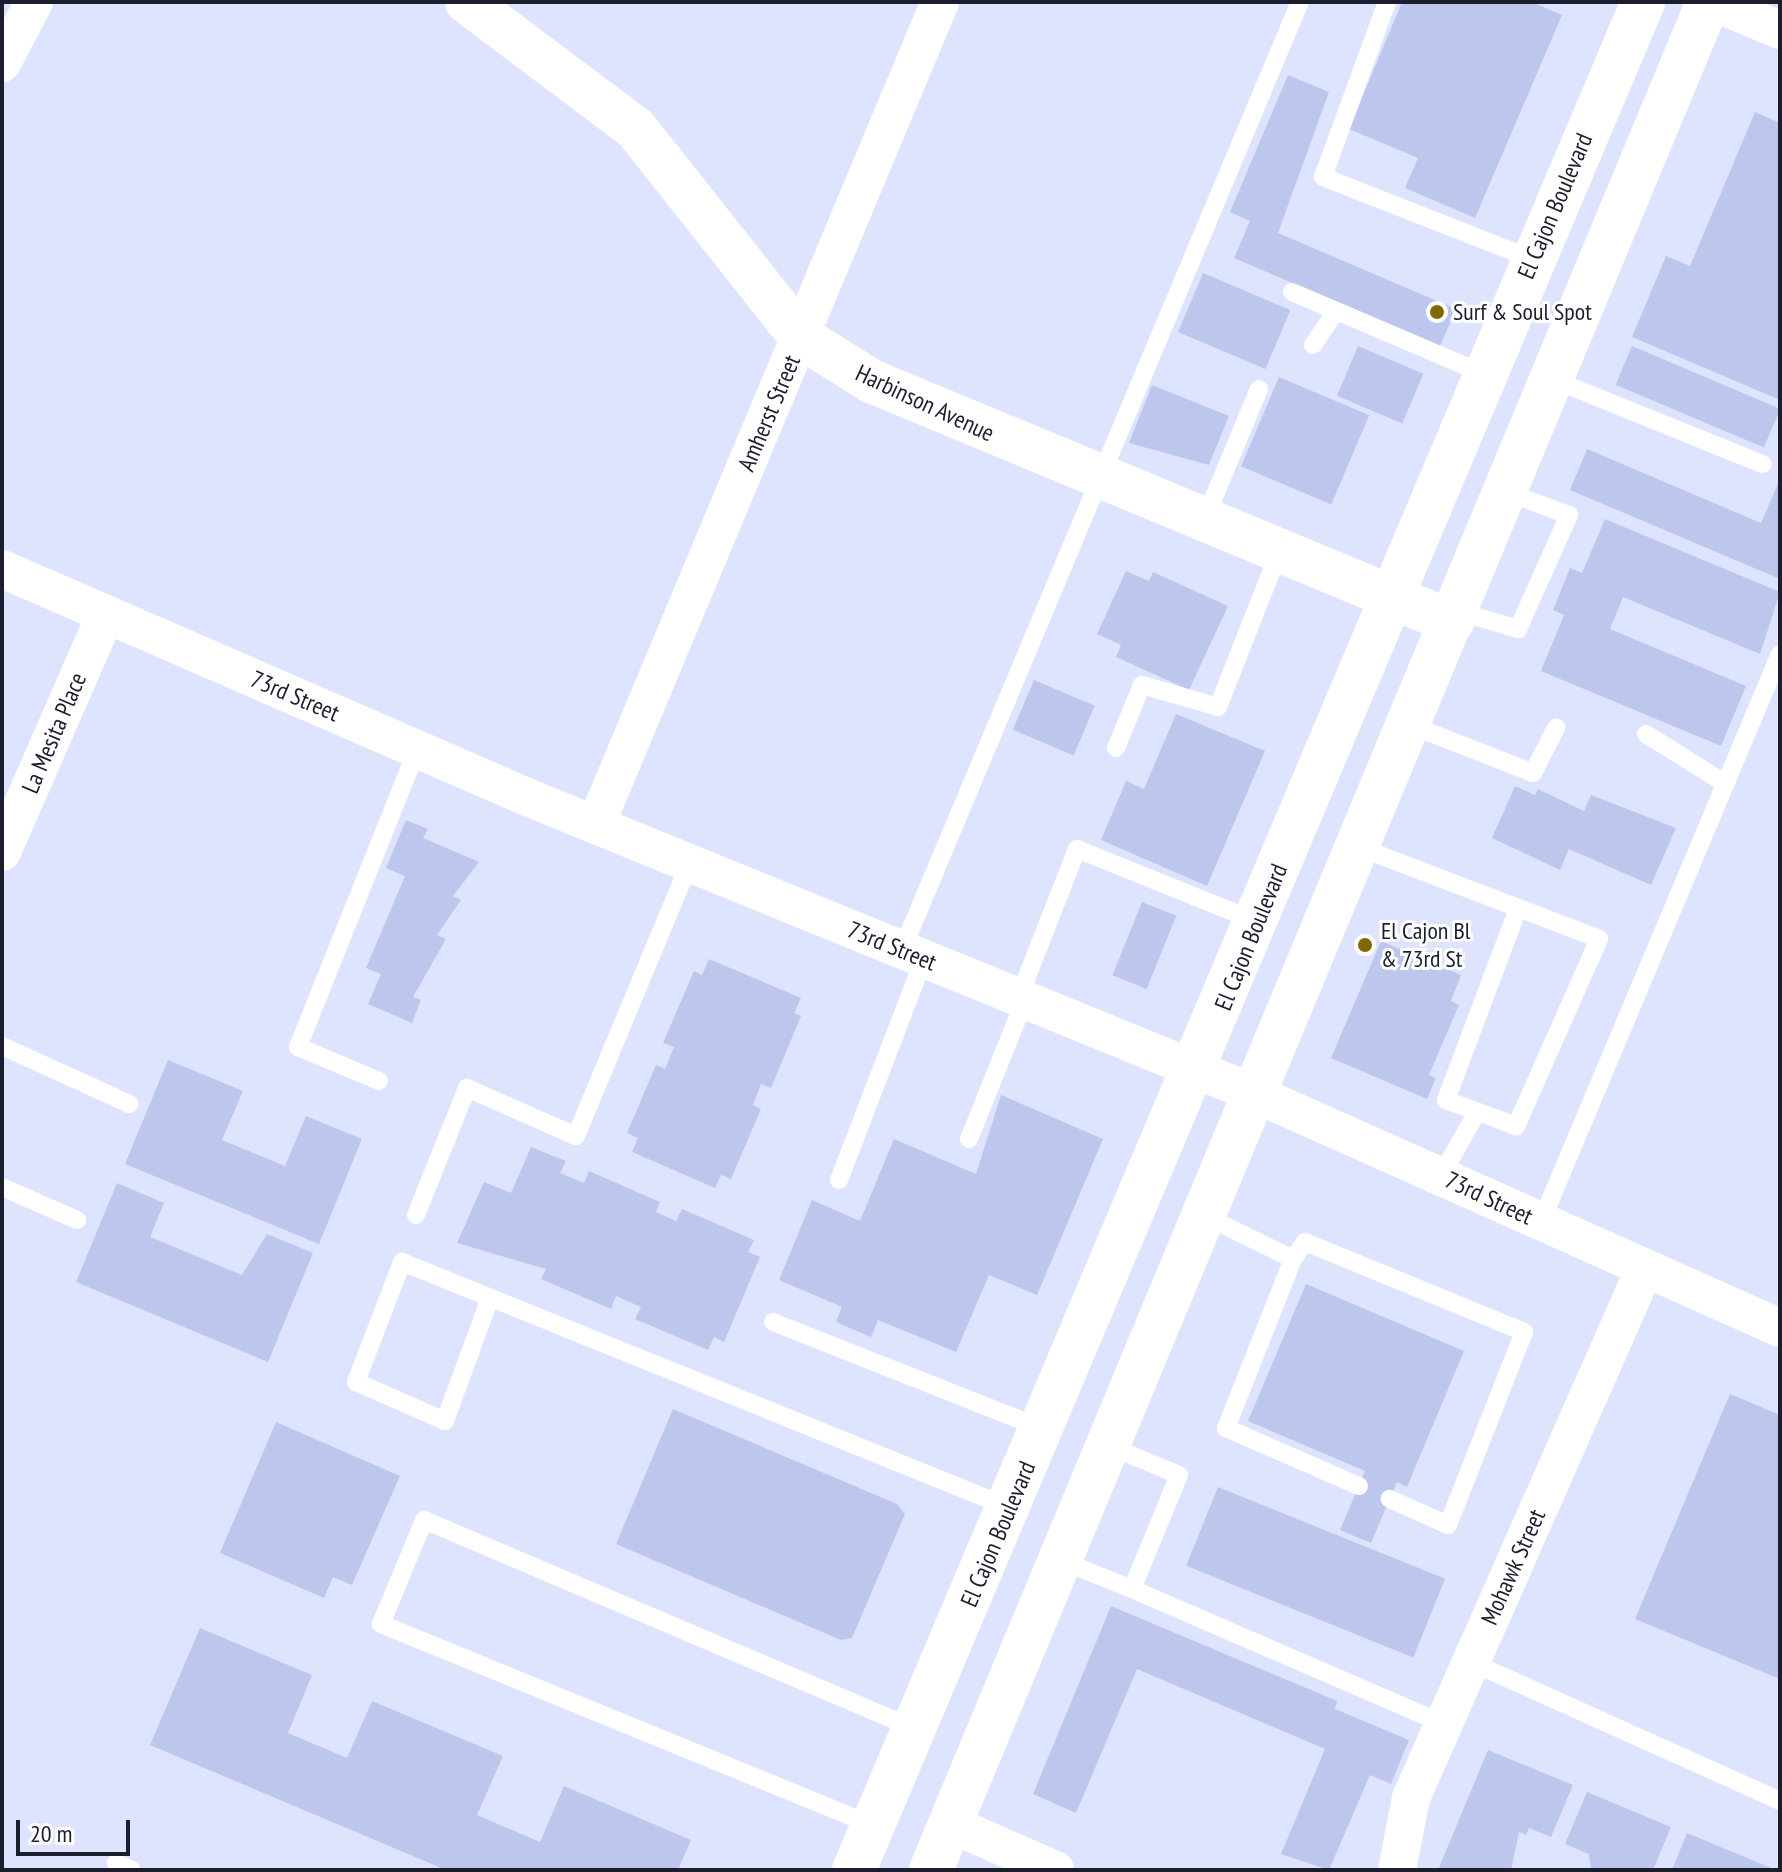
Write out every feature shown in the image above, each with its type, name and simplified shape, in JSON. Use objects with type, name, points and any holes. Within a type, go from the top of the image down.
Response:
[{"type":"main road","name":"Harbinson Avenue","points":[[467,2],[636,129],[801,337],[871,381],[1099,482],[1278,555],[1391,599],[1454,616]]},
{"type":"main road","name":"El Cajon Boulevard","points":[[854,1870],[1197,1070],[1532,259],[1643,2]]},
{"type":"main road","points":[[931,1870],[1251,1092],[1711,2]]},
{"type":"street","points":[[2,63],[34,2]]},
{"type":"street","name":"Amherst Street","points":[[596,824],[940,2]]},
{"type":"street","points":[[1711,2],[1780,30]]},
{"type":"street","name":"73rd Street","points":[[2,569],[689,864],[1251,1092],[1780,1328]]},
{"type":"street","name":"La Mesita Place","points":[[2,852],[106,614]]},
{"type":"street","name":"Mohawk Street","points":[[1397,1870],[1411,1798],[1645,1268]]},
{"type":"street","points":[[951,1824],[1055,1870]]},
{"type":"lane","points":[[839,1180],[913,954],[1099,482],[1300,2]]},
{"type":"lane","points":[[1387,2],[1323,177],[1532,259]]},
{"type":"lane","points":[[1292,292],[1484,374]]},
{"type":"lane","points":[[1313,345],[1336,311]]},
{"type":"lane","points":[[1552,379],[1762,464]]},
{"type":"lane","points":[[1203,524],[1259,389]]},
{"type":"lane","points":[[1454,616],[1518,629],[1569,515],[1506,492]]},
{"type":"lane","points":[[1116,748],[1142,685],[1218,707],[1278,555]]},
{"type":"lane","points":[[1541,1222],[1780,654]]},
{"type":"lane","points":[[1408,724],[1533,773],[1556,728]]},
{"type":"lane","points":[[1646,734],[1726,784]]},
{"type":"lane","points":[[379,1081],[298,1047],[417,749]]},
{"type":"lane","points":[[1356,846],[1518,908],[1599,939],[1516,1126],[1446,1100],[1518,908]]},
{"type":"lane","points":[[969,1139],[1077,849],[1258,922]]},
{"type":"lane","points":[[416,1215],[467,1088],[576,1136],[689,864]]},
{"type":"lane","points":[[2,1046],[129,1104]]},
{"type":"lane","points":[[1441,1176],[1477,1112]]},
{"type":"lane","points":[[2,1187],[77,1220]]},
{"type":"lane","points":[[1201,1213],[1293,1259]]},
{"type":"lane","points":[[1359,1486],[1226,1428],[1293,1259],[1305,1242],[1524,1332],[1448,1525],[1390,1499]]},
{"type":"lane","points":[[490,1298],[445,1421],[356,1382],[402,1262],[1008,1507]]},
{"type":"lane","points":[[773,1322],[1044,1429]]},
{"type":"lane","points":[[1105,1444],[1179,1475],[1132,1589]]},
{"type":"lane","points":[[875,1826],[381,1624],[424,1520],[916,1730]]},
{"type":"lane","points":[[1060,1560],[1444,1724]]},
{"type":"lane","points":[[1471,1662],[1780,1801]]},
{"type":"building","points":[[1402,2],[1532,2],[1562,15],[1475,218],[1405,188],[1418,158],[1349,129]]},
{"type":"building","points":[[1288,75],[1329,92],[1278,233],[1456,309],[1440,346],[1234,258],[1250,221],[1230,212]]},
{"type":"building","points":[[1755,112],[1780,123],[1780,400],[1632,337],[1666,256],[1690,266]]},
{"type":"building","points":[[1203,273],[1290,310],[1265,369],[1178,332]]},
{"type":"building","points":[[1358,346],[1423,374],[1402,423],[1337,396]]},
{"type":"building","points":[[1632,346],[1780,409],[1764,448],[1616,385]]},
{"type":"building","points":[[1279,377],[1369,415],[1331,505],[1241,466]]},
{"type":"building","points":[[1152,385],[1229,416],[1209,465],[1129,443]]},
{"type":"building","points":[[1587,449],[1761,523],[1780,479],[1780,579],[1570,490]]},
{"type":"building","points":[[1605,519],[1780,592],[1760,654],[1623,597],[1610,629],[1746,686],[1721,746],[1541,671],[1564,615],[1553,610],[1570,568],[1582,573]]},
{"type":"building","points":[[1126,571],[1149,581],[1153,572],[1228,606],[1189,690],[1116,657],[1121,645],[1097,634]]},
{"type":"building","points":[[1034,680],[1095,706],[1074,755],[1013,730]]},
{"type":"building","points":[[1176,714],[1265,751],[1207,886],[1101,840],[1126,781],[1144,789]]},
{"type":"building","points":[[1515,786],[1535,795],[1538,789],[1584,811],[1591,795],[1676,828],[1651,885],[1569,849],[1560,870],[1492,838]]},
{"type":"building","points":[[406,820],[428,829],[423,838],[479,862],[453,896],[461,900],[437,935],[446,939],[413,997],[421,1000],[412,1023],[368,1004],[381,974],[366,968],[405,876],[386,868]]},
{"type":"building","points":[[1142,902],[1176,916],[1147,989],[1112,975]]},
{"type":"building","points":[[1381,941],[1461,975],[1451,1001],[1459,1005],[1429,1075],[1436,1078],[1427,1099],[1331,1058]]},
{"type":"building","points":[[709,959],[801,998],[794,1013],[801,1016],[771,1088],[761,1084],[753,1105],[761,1109],[731,1179],[721,1175],[715,1188],[632,1152],[638,1138],[627,1133],[656,1065],[665,1069],[674,1047],[663,1043],[694,971],[702,975]]},
{"type":"building","points":[[168,1060],[243,1091],[222,1140],[285,1166],[306,1116],[362,1139],[319,1244],[125,1164]]},
{"type":"building","points":[[1001,1095],[1103,1139],[1037,1295],[989,1275],[956,1352],[878,1320],[871,1337],[836,1322],[842,1307],[779,1280],[812,1200],[860,1221],[894,1139],[976,1174]]},
{"type":"building","points":[[531,1147],[566,1161],[560,1173],[584,1183],[589,1171],[660,1202],[656,1212],[676,1221],[682,1209],[754,1240],[748,1252],[760,1257],[724,1342],[714,1337],[708,1350],[635,1319],[641,1307],[616,1296],[611,1309],[541,1279],[546,1269],[457,1243],[484,1182],[511,1193]]},
{"type":"building","points":[[117,1183],[164,1203],[150,1237],[242,1275],[267,1234],[313,1253],[268,1362],[76,1282]]},
{"type":"building","points":[[1306,1284],[1464,1351],[1407,1487],[1397,1482],[1371,1543],[1340,1530],[1365,1471],[1248,1421]]},
{"type":"building","points":[[1730,1394],[1780,1415],[1780,1679],[1635,1619]]},
{"type":"building","points":[[673,1409],[897,1504],[905,1514],[852,1638],[841,1640],[616,1544]]},
{"type":"building","points":[[276,1422],[400,1476],[352,1585],[333,1577],[324,1598],[220,1553]]},
{"type":"building","points":[[1218,1487],[1445,1579],[1413,1658],[1186,1566]]},
{"type":"building","points":[[1111,1606],[1337,1701],[1335,1709],[1409,1740],[1391,1784],[1370,1775],[1329,1870],[1281,1854],[1325,1749],[1137,1669],[1076,1813],[1033,1794]]},
{"type":"building","points":[[200,1628],[312,1675],[288,1733],[347,1758],[372,1701],[503,1756],[477,1815],[540,1842],[564,1786],[691,1840],[678,1870],[446,1870],[150,1745]]},
{"type":"building","points":[[1488,1750],[1573,1785],[1551,1837],[1529,1828],[1526,1835],[1519,1832],[1511,1870],[1438,1870]]},
{"type":"building","points":[[1587,1792],[1671,1827],[1653,1870],[1591,1870],[1589,1854],[1565,1844]]},
{"type":"building","points":[[1687,1833],[1776,1870],[1672,1870]]},
{"type":"place","name":"Surf & Soul Spot","points":[[1437,312]]},
{"type":"place","name":"El Cajon Bl & 73rd St","points":[[1365,945]]}]
